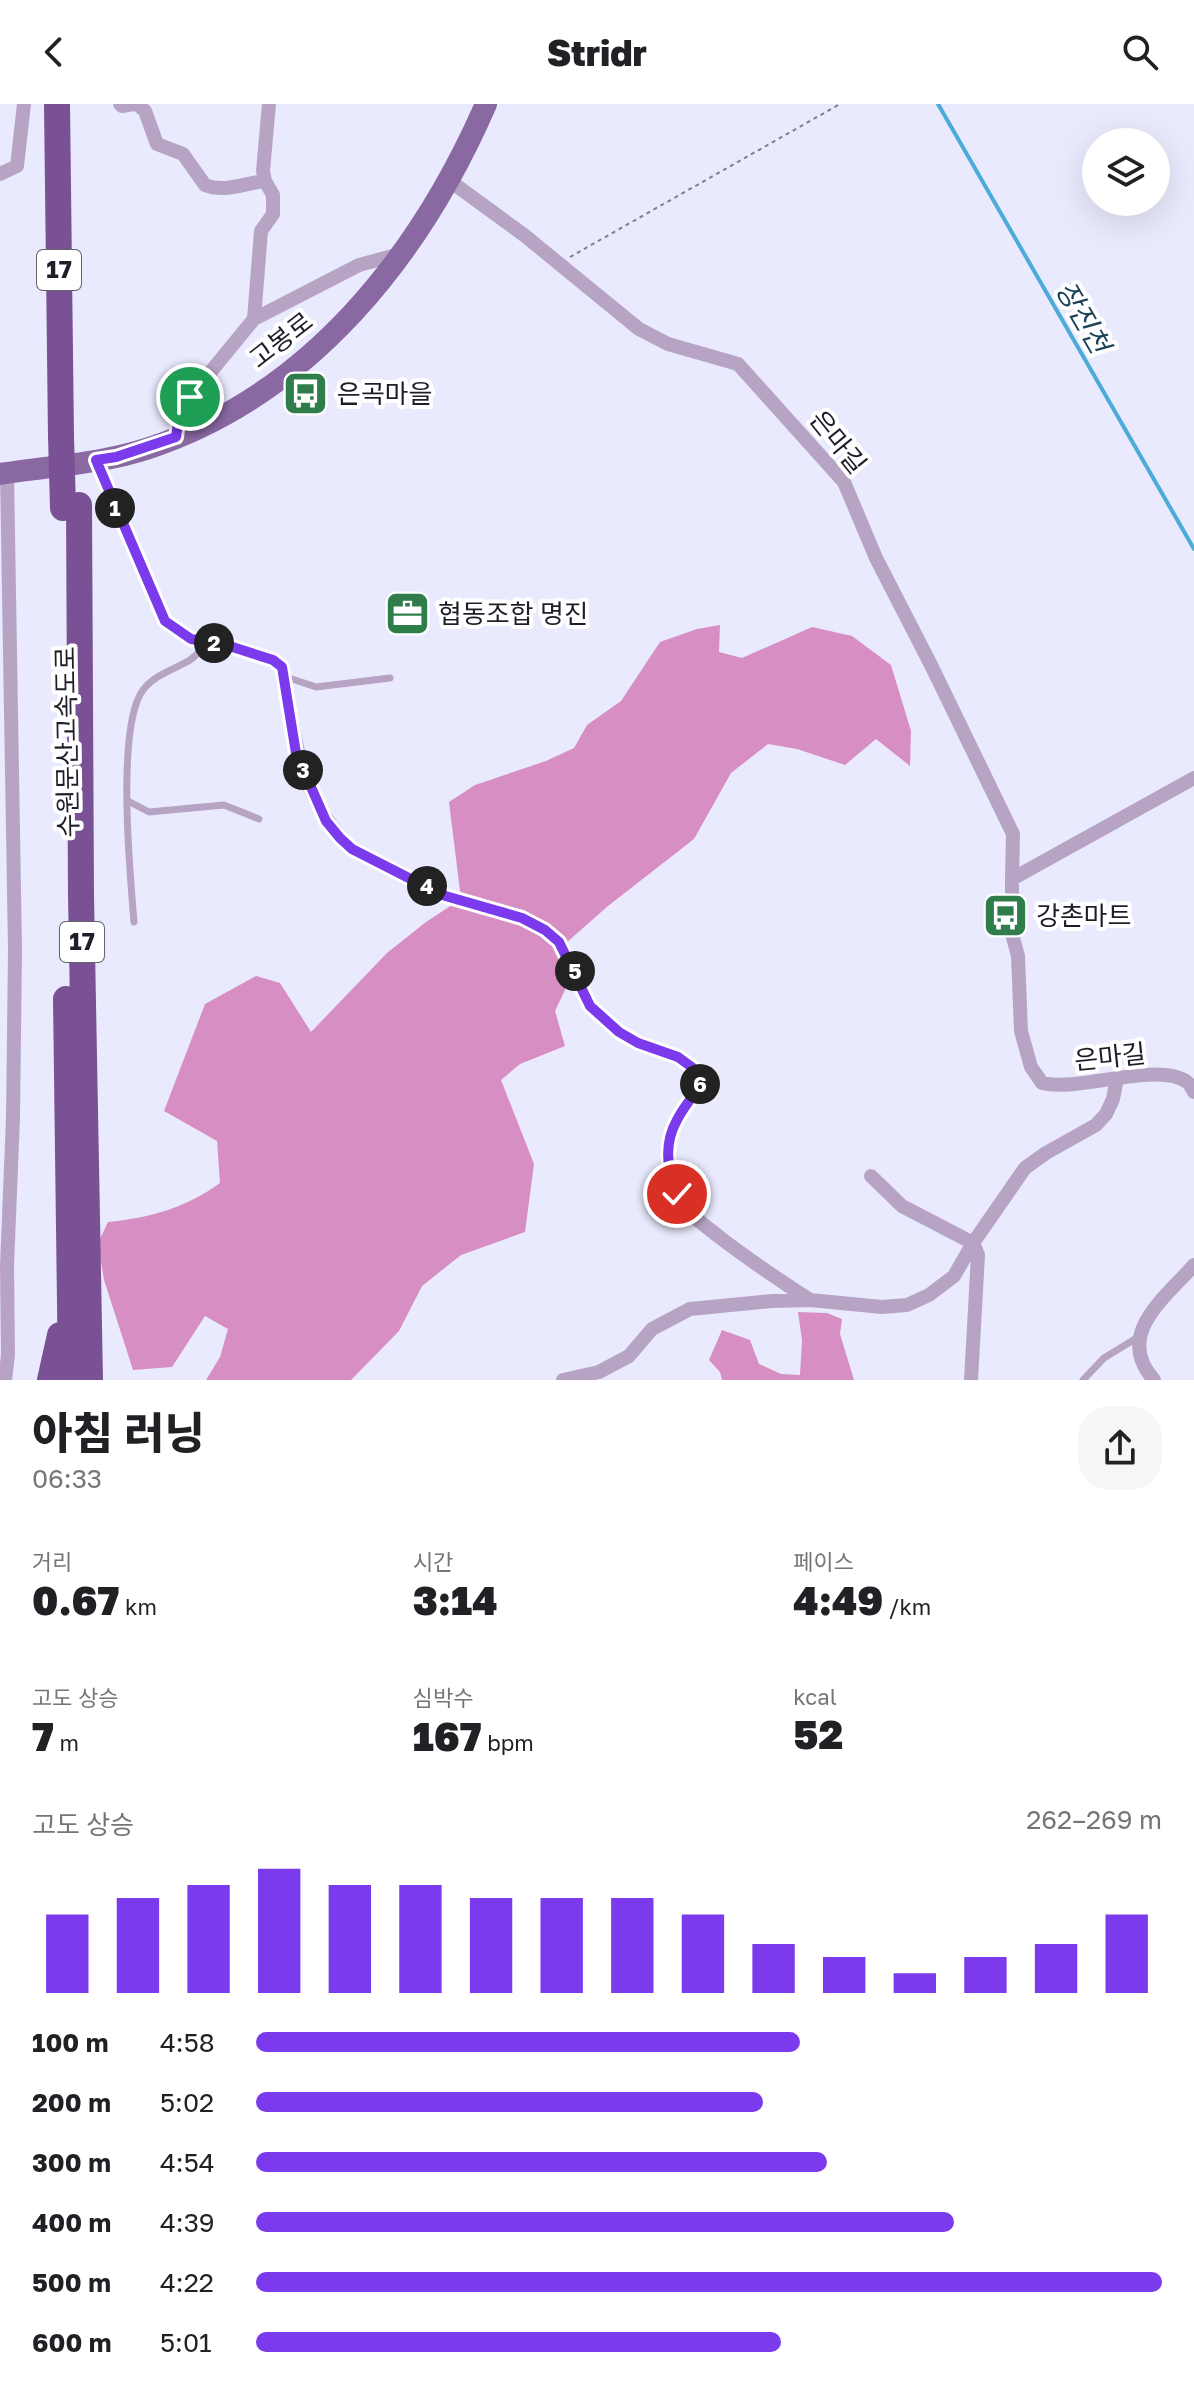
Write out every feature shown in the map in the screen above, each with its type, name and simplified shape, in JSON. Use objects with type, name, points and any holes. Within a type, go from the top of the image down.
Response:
[{"type":"highway","name":"수원문산고속도로","points":[[57,104],[70,435],[90,1380]]},
{"type":"highway","name":"수원문산고속도로","points":[[70,435],[74,104]]},
{"type":"highway","name":"수원문산고속도로","points":[[71,506],[65,1044],[71,1380]]},
{"type":"highway","points":[[50,1380],[68,1300]]},
{"type":"main road","name":"고봉로","points":[[4,474],[116,457],[176,437],[218,417],[278,381],[323,344],[386,277],[450,181],[486,104]]},
{"type":"street","points":[[0,174],[17,166],[24,104]]},
{"type":"street","points":[[120,104],[136,104],[145,111],[157,144],[183,154],[205,185],[225,189],[265,181]]},
{"type":"street","points":[[254,319],[261,231],[273,214],[273,195],[263,171],[269,104]]},
{"type":"street","name":"은마길","points":[[450,181],[524,235],[639,329],[668,344],[738,364],[844,482],[876,558],[1013,834],[1012,934],[1018,956],[1021,1031],[1031,1067],[1042,1083],[1059,1087],[1144,1074],[1171,1076],[1187,1082],[1194,1092]]},
{"type":"street","points":[[176,437],[179,416],[190,397],[254,319],[359,265],[400,254]]},
{"type":"street","points":[[96,460],[165,621],[191,639],[273,660],[282,667],[296,753],[326,821],[340,838],[352,849],[442,895],[522,918],[545,930],[559,942],[590,1006],[619,1032],[638,1043],[678,1057],[697,1071],[700,1082],[670,1135],[670,1177],[677,1194],[683,1206],[705,1225],[810,1300]]},
{"type":"street","points":[[4,474],[15,950],[7,1266],[8,1355],[5,1380]]},
{"type":"street","points":[[1012,879],[1194,778]]},
{"type":"street","points":[[563,1380],[599,1372],[629,1356],[652,1329],[690,1309],[810,1300],[882,1307],[907,1305],[929,1295],[954,1276],[1025,1168],[1096,1125],[1106,1114],[1117,1078]]},
{"type":"street","points":[[871,1176],[902,1206],[973,1243],[978,1255],[971,1380]]},
{"type":"street","points":[[1154,1380],[1143,1368],[1138,1346],[1143,1323],[1194,1265]]},
{"type":"lane","points":[[134,922],[128,801],[134,708],[144,688],[191,659],[210,642]]},
{"type":"lane","points":[[284,676],[316,687],[390,678]]},
{"type":"lane","points":[[128,801],[149,812],[224,805],[259,819]]},
{"type":"lane","points":[[1083,1380],[1104,1358],[1140,1336]]},
{"type":"path","points":[[560,265],[840,104]]},
{"type":"shaded area","points":[[720,625],[719,652],[742,658],[812,627],[852,636],[891,665],[911,731],[910,766],[876,739],[845,765],[797,749],[768,744],[731,773],[694,839],[566,943],[565,990],[555,1011],[565,1046],[520,1064],[501,1080],[534,1164],[525,1232],[461,1255],[422,1286],[399,1331],[351,1380],[206,1380],[220,1357],[228,1329],[205,1316],[172,1367],[133,1370],[104,1280],[98,1243],[108,1222],[167,1210],[194,1199],[220,1183],[217,1141],[164,1111],[205,1004],[256,976],[280,983],[311,1032],[387,953],[461,899],[449,802],[475,785],[574,748],[587,725],[621,701],[660,642],[697,629]]},
{"type":"shaded area","points":[[798,1312],[827,1313],[842,1319],[840,1334],[854,1380],[722,1380],[720,1372],[709,1360],[722,1330],[750,1340],[759,1364],[781,1374],[800,1375],[802,1340]]},
{"type":"waterway","name":"장진천","points":[[938,104],[1194,549]]},
{"type":"place","name":"은곡마을","points":[[306,394]]},
{"type":"place","name":"협동조합 명진","points":[[407,614]]},
{"type":"place","name":"강촌마트","points":[[1005,916]]},
{"type":"route","points":[[190,397],[179,416],[176,437],[151,447],[96,460],[165,621],[191,639],[223,644],[273,660],[282,667],[296,753],[326,821],[352,849],[442,895],[522,918],[545,930],[559,942],[590,1006],[619,1032],[638,1043],[678,1057],[697,1071],[700,1082],[695,1095],[677,1119],[670,1135],[670,1177],[677,1194]]}]
